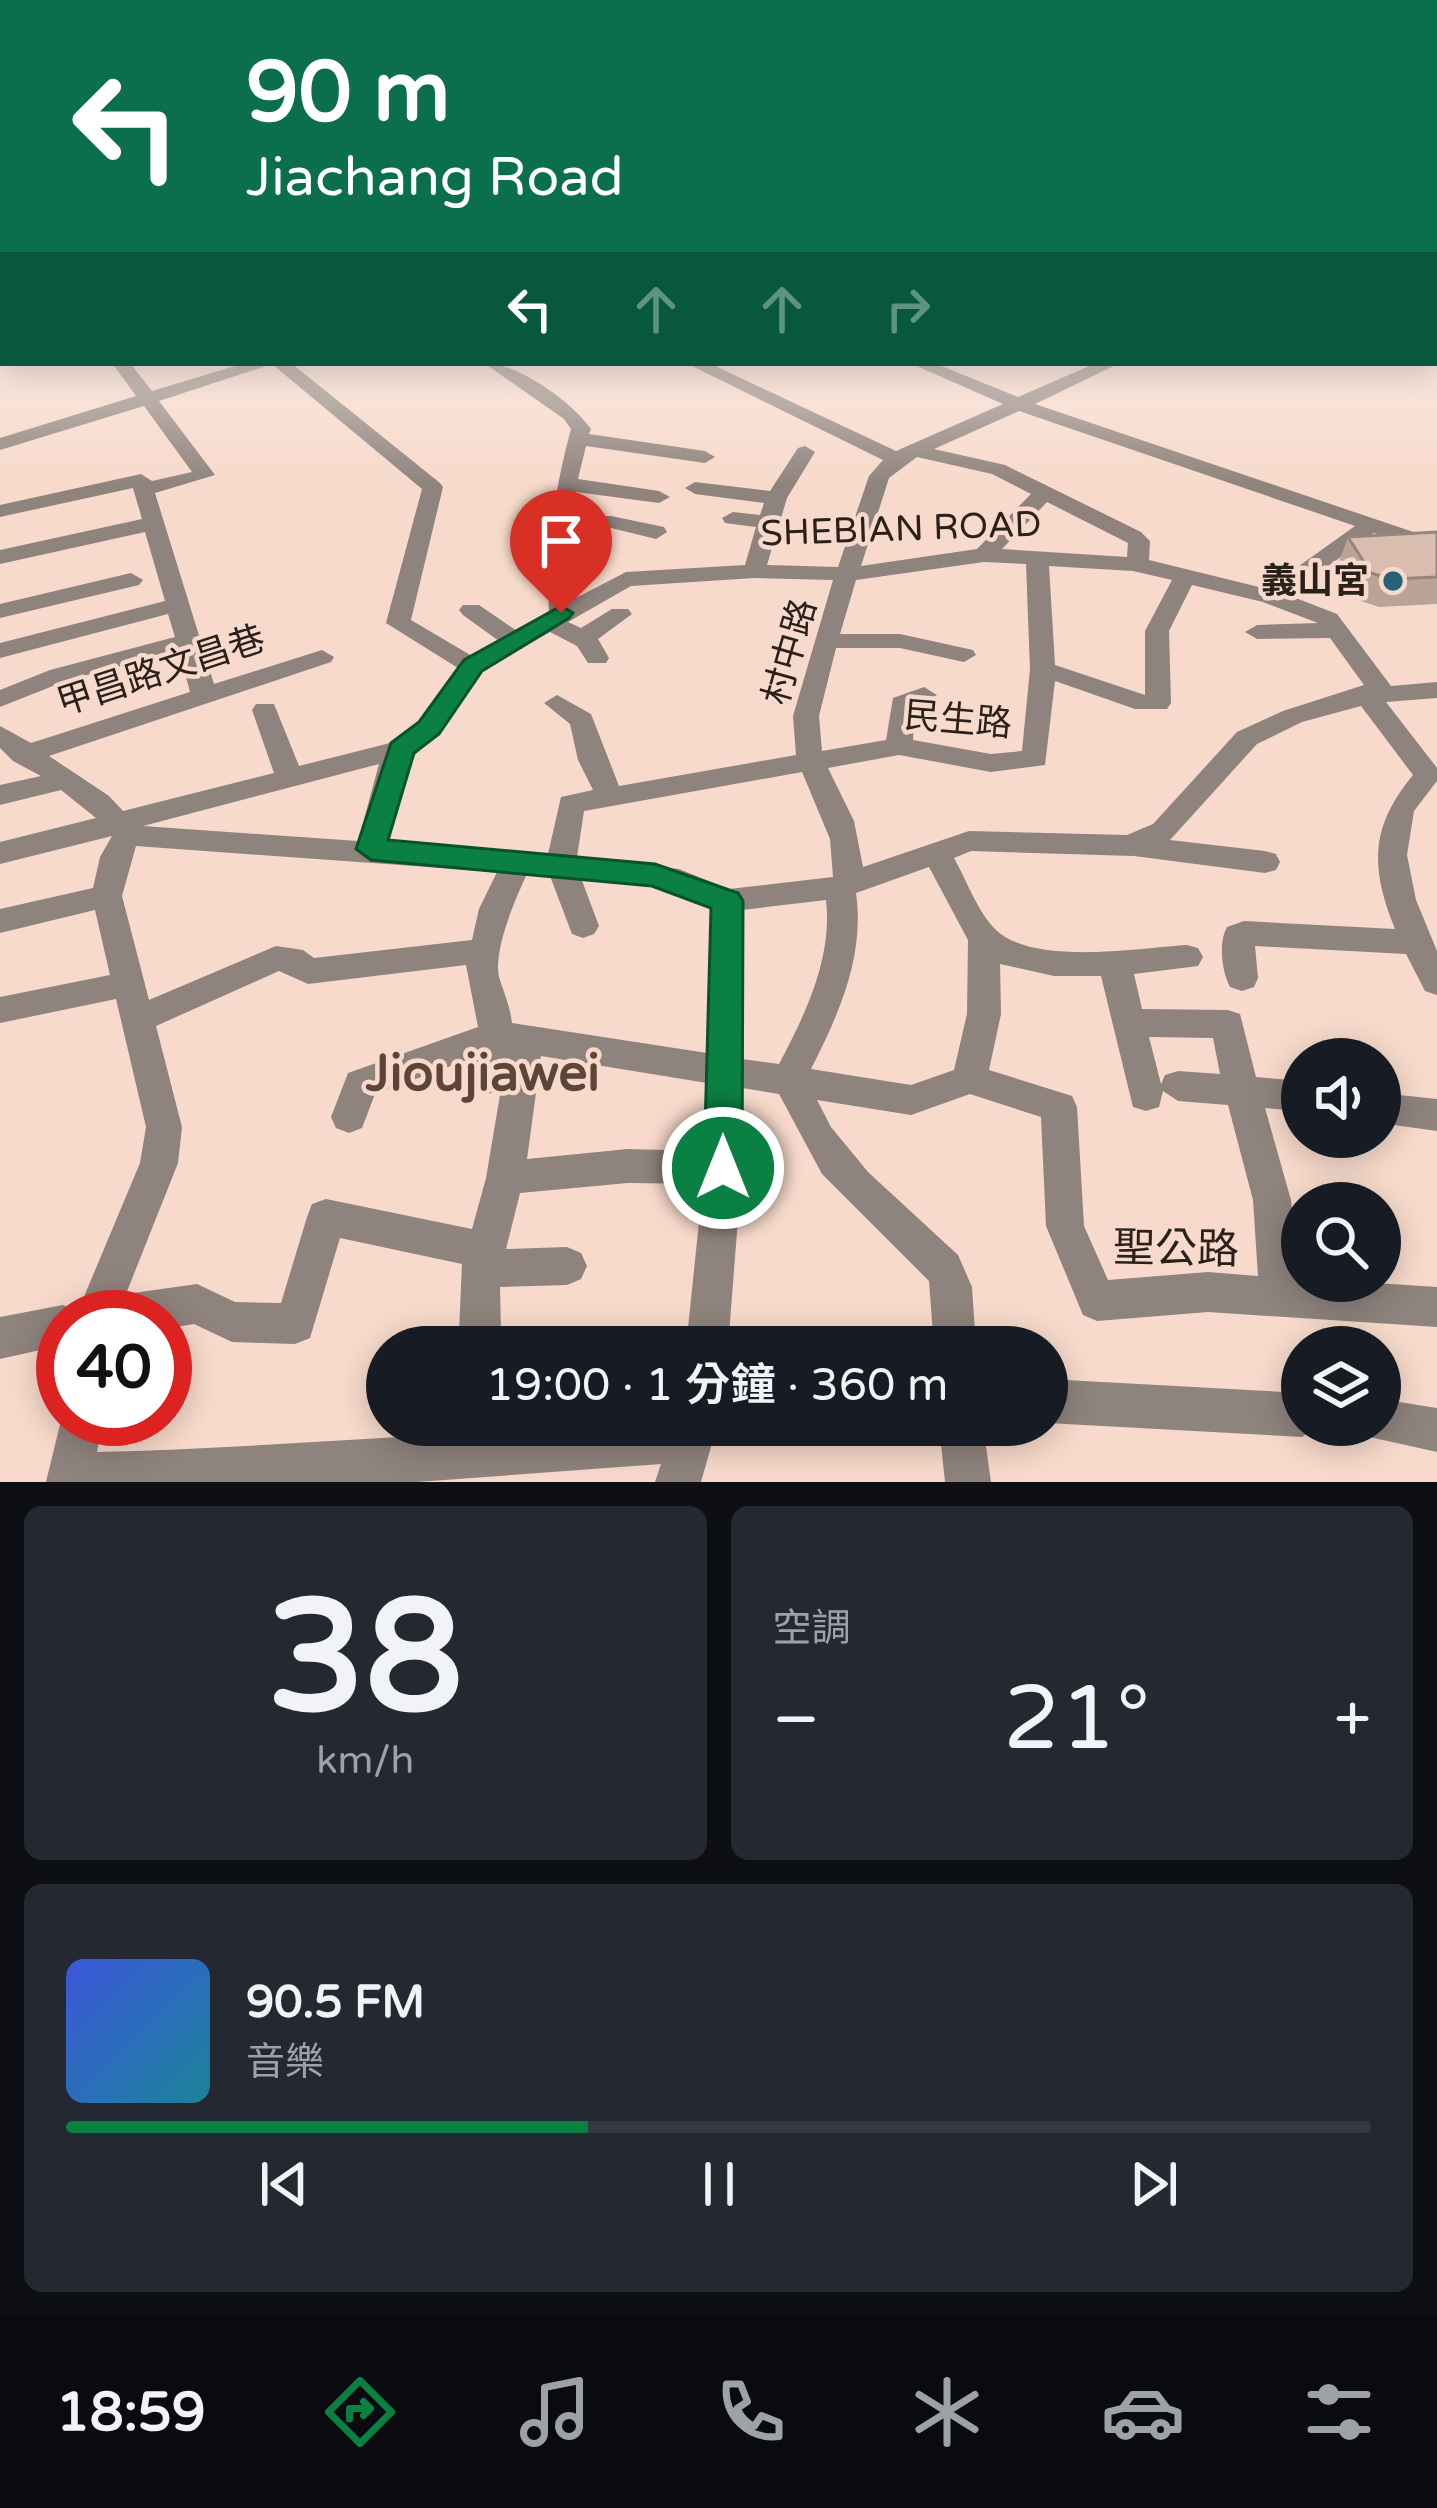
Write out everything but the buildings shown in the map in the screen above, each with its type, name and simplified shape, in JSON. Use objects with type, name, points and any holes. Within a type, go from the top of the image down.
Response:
[{"type":"street","points":[[0,512],[205,475],[124,366]]},
{"type":"street","points":[[0,444],[254,366]]},
{"type":"street","points":[[284,366],[433,487],[398,623],[472,666]]},
{"type":"street","points":[[498,366],[571,415],[581,439],[566,484],[554,617],[590,648],[620,614]]},
{"type":"street","points":[[701,366],[896,459],[1105,366]]},
{"type":"street","points":[[926,366],[1023,406],[1437,547]]},
{"type":"street","points":[[581,439],[705,457]]},
{"type":"street","points":[[754,571],[776,498],[805,452]]},
{"type":"street","points":[[920,452],[998,469],[1103,521],[1139,541],[1138,565]]},
{"type":"street","name":"村中路","points":[[790,1078],[828,990],[845,909],[846,825],[813,760],[805,717],[878,476],[896,459]]},
{"type":"street","points":[[566,484],[659,497]]},
{"type":"street","points":[[143,485],[204,695]]},
{"type":"street","points":[[695,488],[776,498]]},
{"type":"street","points":[[984,555],[1044,493]]},
{"type":"street","points":[[734,518],[769,522]]},
{"type":"street","points":[[562,522],[611,521],[656,532]]},
{"type":"street","points":[[1100,561],[1103,521]]},
{"type":"street","points":[[1271,598],[1372,524]]},
{"type":"street","points":[[0,557],[146,525]]},
{"type":"street","name":"SHEBIAN ROAD","points":[[371,849],[401,749],[429,728],[472,666],[626,579],[754,571],[849,574],[984,555],[1138,565],[1271,598],[1329,619],[1374,693]]},
{"type":"street","name":"民生路","points":[[610,796],[899,746],[991,763],[1035,759],[1043,669],[1037,556]]},
{"type":"street","points":[[1043,669],[1085,680],[1123,701],[1158,703],[1162,698],[1157,632],[1185,576]]},
{"type":"street","points":[[0,610],[131,580]]},
{"type":"street","points":[[0,651],[167,607]]},
{"type":"street","points":[[471,610],[514,641]]},
{"type":"street","points":[[1257,632],[1339,630]]},
{"type":"street","points":[[829,641],[900,641],[964,655]]},
{"type":"street","points":[[0,699],[59,674],[175,644]]},
{"type":"street","name":"甲昌路文昌巷","points":[[12,745],[204,695],[322,657]]},
{"type":"street","points":[[1131,846],[1163,831],[1247,738],[1325,704],[1374,693],[1437,690]]},
{"type":"street","points":[[1374,693],[1427,774],[1399,812],[1396,880],[1415,942],[1437,982]]},
{"type":"street","points":[[899,746],[902,704],[924,695]]},
{"type":"street","points":[[556,703],[582,720],[592,760],[610,796],[571,804],[561,866],[583,926]]},
{"type":"street","points":[[265,710],[290,778]]},
{"type":"street","points":[[12,745],[99,803],[121,830],[655,875],[727,901],[844,886],[969,841],[1131,846],[1265,862]]},
{"type":"street","points":[[0,853],[121,830],[401,749]]},
{"type":"street","points":[[0,795],[65,780]]},
{"type":"street","points":[[107,1290],[159,1162],[164,1126],[107,896],[121,830]]},
{"type":"street","points":[[935,853],[983,938],[1002,952],[1041,962],[1126,950],[1187,956]]},
{"type":"street","points":[[480,1326],[484,1260],[505,1178],[511,1037],[481,972],[484,951],[516,865]]},
{"type":"street","points":[[0,921],[107,896]]},
{"type":"street","points":[[709,1326],[723,1168],[727,901]]},
{"type":"street","points":[[1242,978],[1238,936],[1244,933],[1415,942]]},
{"type":"street","points":[[349,1117],[362,1084],[511,1037],[921,1101],[970,1079],[984,1014],[983,938]]},
{"type":"street","points":[[1126,950],[1131,1023],[1162,1091],[1281,1094]]},
{"type":"street","points":[[137,1020],[276,958],[292,958],[308,971],[484,951]]},
{"type":"street","points":[[0,1010],[128,983]]},
{"type":"street","points":[[1131,1023],[1228,1024],[1238,1090],[1268,1182],[1278,1241],[1278,1297]]},
{"type":"street","points":[[488,1079],[511,1037]]},
{"type":"street","points":[[790,1078],[801,1111],[840,1172],[944,1268],[952,1287],[954,1326]]},
{"type":"street","name":"聖公路","points":[[970,1079],[1060,1107],[1065,1226],[1097,1301],[1208,1292],[1437,1307]]},
{"type":"street","points":[[1401,1110],[1437,1114]]},
{"type":"street","points":[[505,1178],[628,1166],[723,1168]]},
{"type":"street","points":[[192,1305],[232,1322],[295,1324],[326,1217],[484,1260],[567,1267]]},
{"type":"street","points":[[0,1338],[36,1331]]},
{"type":"street","points":[[1068,1402],[1281,1414]]},
{"type":"street","points":[[1401,1424],[1437,1430]]},
{"type":"street","points":[[77,1446],[71,1479],[688,1449]]},
{"type":"street","points":[[964,1446],[968,1482]]},
{"type":"place","name":"義山宮","points":[[1393,581]]},
{"type":"district","name":"Jioujiawei","points":[[483,1074]]},
{"type":"route","points":[[561,613],[472,666],[429,728],[401,749],[394,759],[371,849],[655,875],[727,901],[723,1168]]}]
